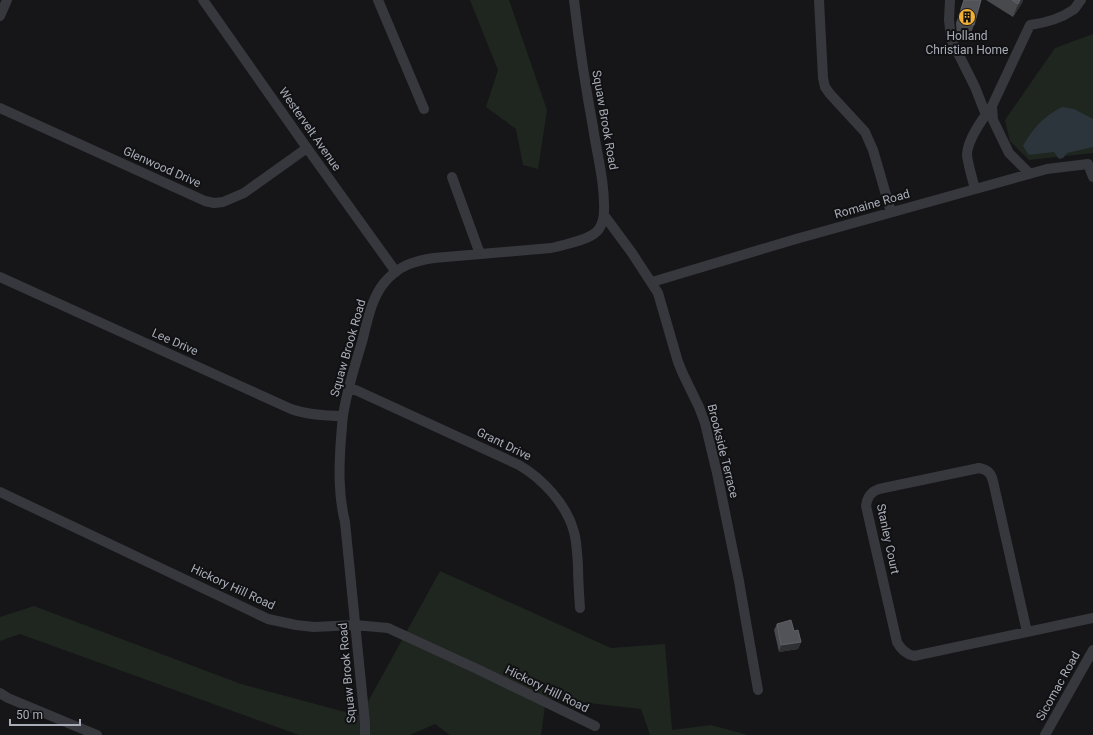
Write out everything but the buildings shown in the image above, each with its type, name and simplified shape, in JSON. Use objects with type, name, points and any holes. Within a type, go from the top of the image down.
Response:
[{"type":"street","points":[[0,16],[7,0]]},
{"type":"street","name":"Westervelt Avenue","points":[[203,0],[396,272]]},
{"type":"street","points":[[378,0],[424,109]]},
{"type":"street","name":"Squaw Brook Road","points":[[365,735],[345,522],[339,484],[343,416],[349,387],[369,315],[376,296],[383,284],[405,265],[419,260],[434,258],[551,248],[584,239],[598,229],[604,215],[603,189],[584,76],[574,0]]},
{"type":"street","points":[[818,0],[822,78],[825,87],[865,132],[870,140],[891,212]]},
{"type":"street","points":[[950,0],[949,20],[951,39],[975,87],[986,115]]},
{"type":"street","points":[[974,189],[967,155],[970,143],[980,123],[992,106],[1030,25],[1061,17],[1074,9],[1081,0]]},
{"type":"street","points":[[992,106],[993,120],[1009,153],[1030,174]]},
{"type":"street","name":"Glenwood Drive","points":[[0,108],[205,201],[223,202],[244,193],[307,148]]},
{"type":"street","name":"Romaine Road","points":[[652,282],[796,239],[1047,169],[1090,164],[1093,177]]},
{"type":"street","points":[[452,177],[480,254]]},
{"type":"street","name":"Brookside Terrace","points":[[604,215],[632,252],[658,293],[678,362],[700,407],[718,480],[739,581],[758,690]]},
{"type":"street","name":"Lee Drive","points":[[0,277],[291,409],[322,416],[343,416]]},
{"type":"street","name":"Grant Drive","points":[[349,387],[519,465],[542,481],[562,505],[574,530],[577,544],[580,608]]},
{"type":"street","name":"Stanley Court","points":[[1027,632],[993,481],[988,471],[980,468],[878,489],[870,495],[866,506],[897,642],[902,650],[908,654],[914,656],[1093,618]]},
{"type":"street","name":"Hickory Hill Road","points":[[0,492],[268,618],[296,625],[314,627],[355,626],[388,628],[595,726]]},
{"type":"street","name":"Sicomac Road","points":[[1045,735],[1093,650]]},
{"type":"street","points":[[0,693],[8,698],[97,735]]},
{"type":"shaded area","points":[[470,0],[509,0],[547,110],[538,169],[523,165],[516,129],[486,107],[498,70]]},
{"type":"shaded area","points":[[1093,34],[1093,153],[1029,160],[1010,142],[1005,120],[1055,48]]},
{"type":"shaded area","points":[[1062,107],[1074,109],[1093,119],[1093,147],[1067,153],[1063,158],[1059,159],[1054,152],[1029,155],[1023,146],[1031,134],[1044,119]]},
{"type":"shaded area","points":[[440,571],[611,648],[665,644],[672,730],[711,725],[748,735],[650,735],[641,709],[546,698],[541,735],[450,735],[435,724],[410,735],[299,735],[20,634],[0,641],[0,617],[34,606],[241,684],[360,716]]},
{"type":"place","name":"Holland Christian Home","points":[[967,17]]}]
